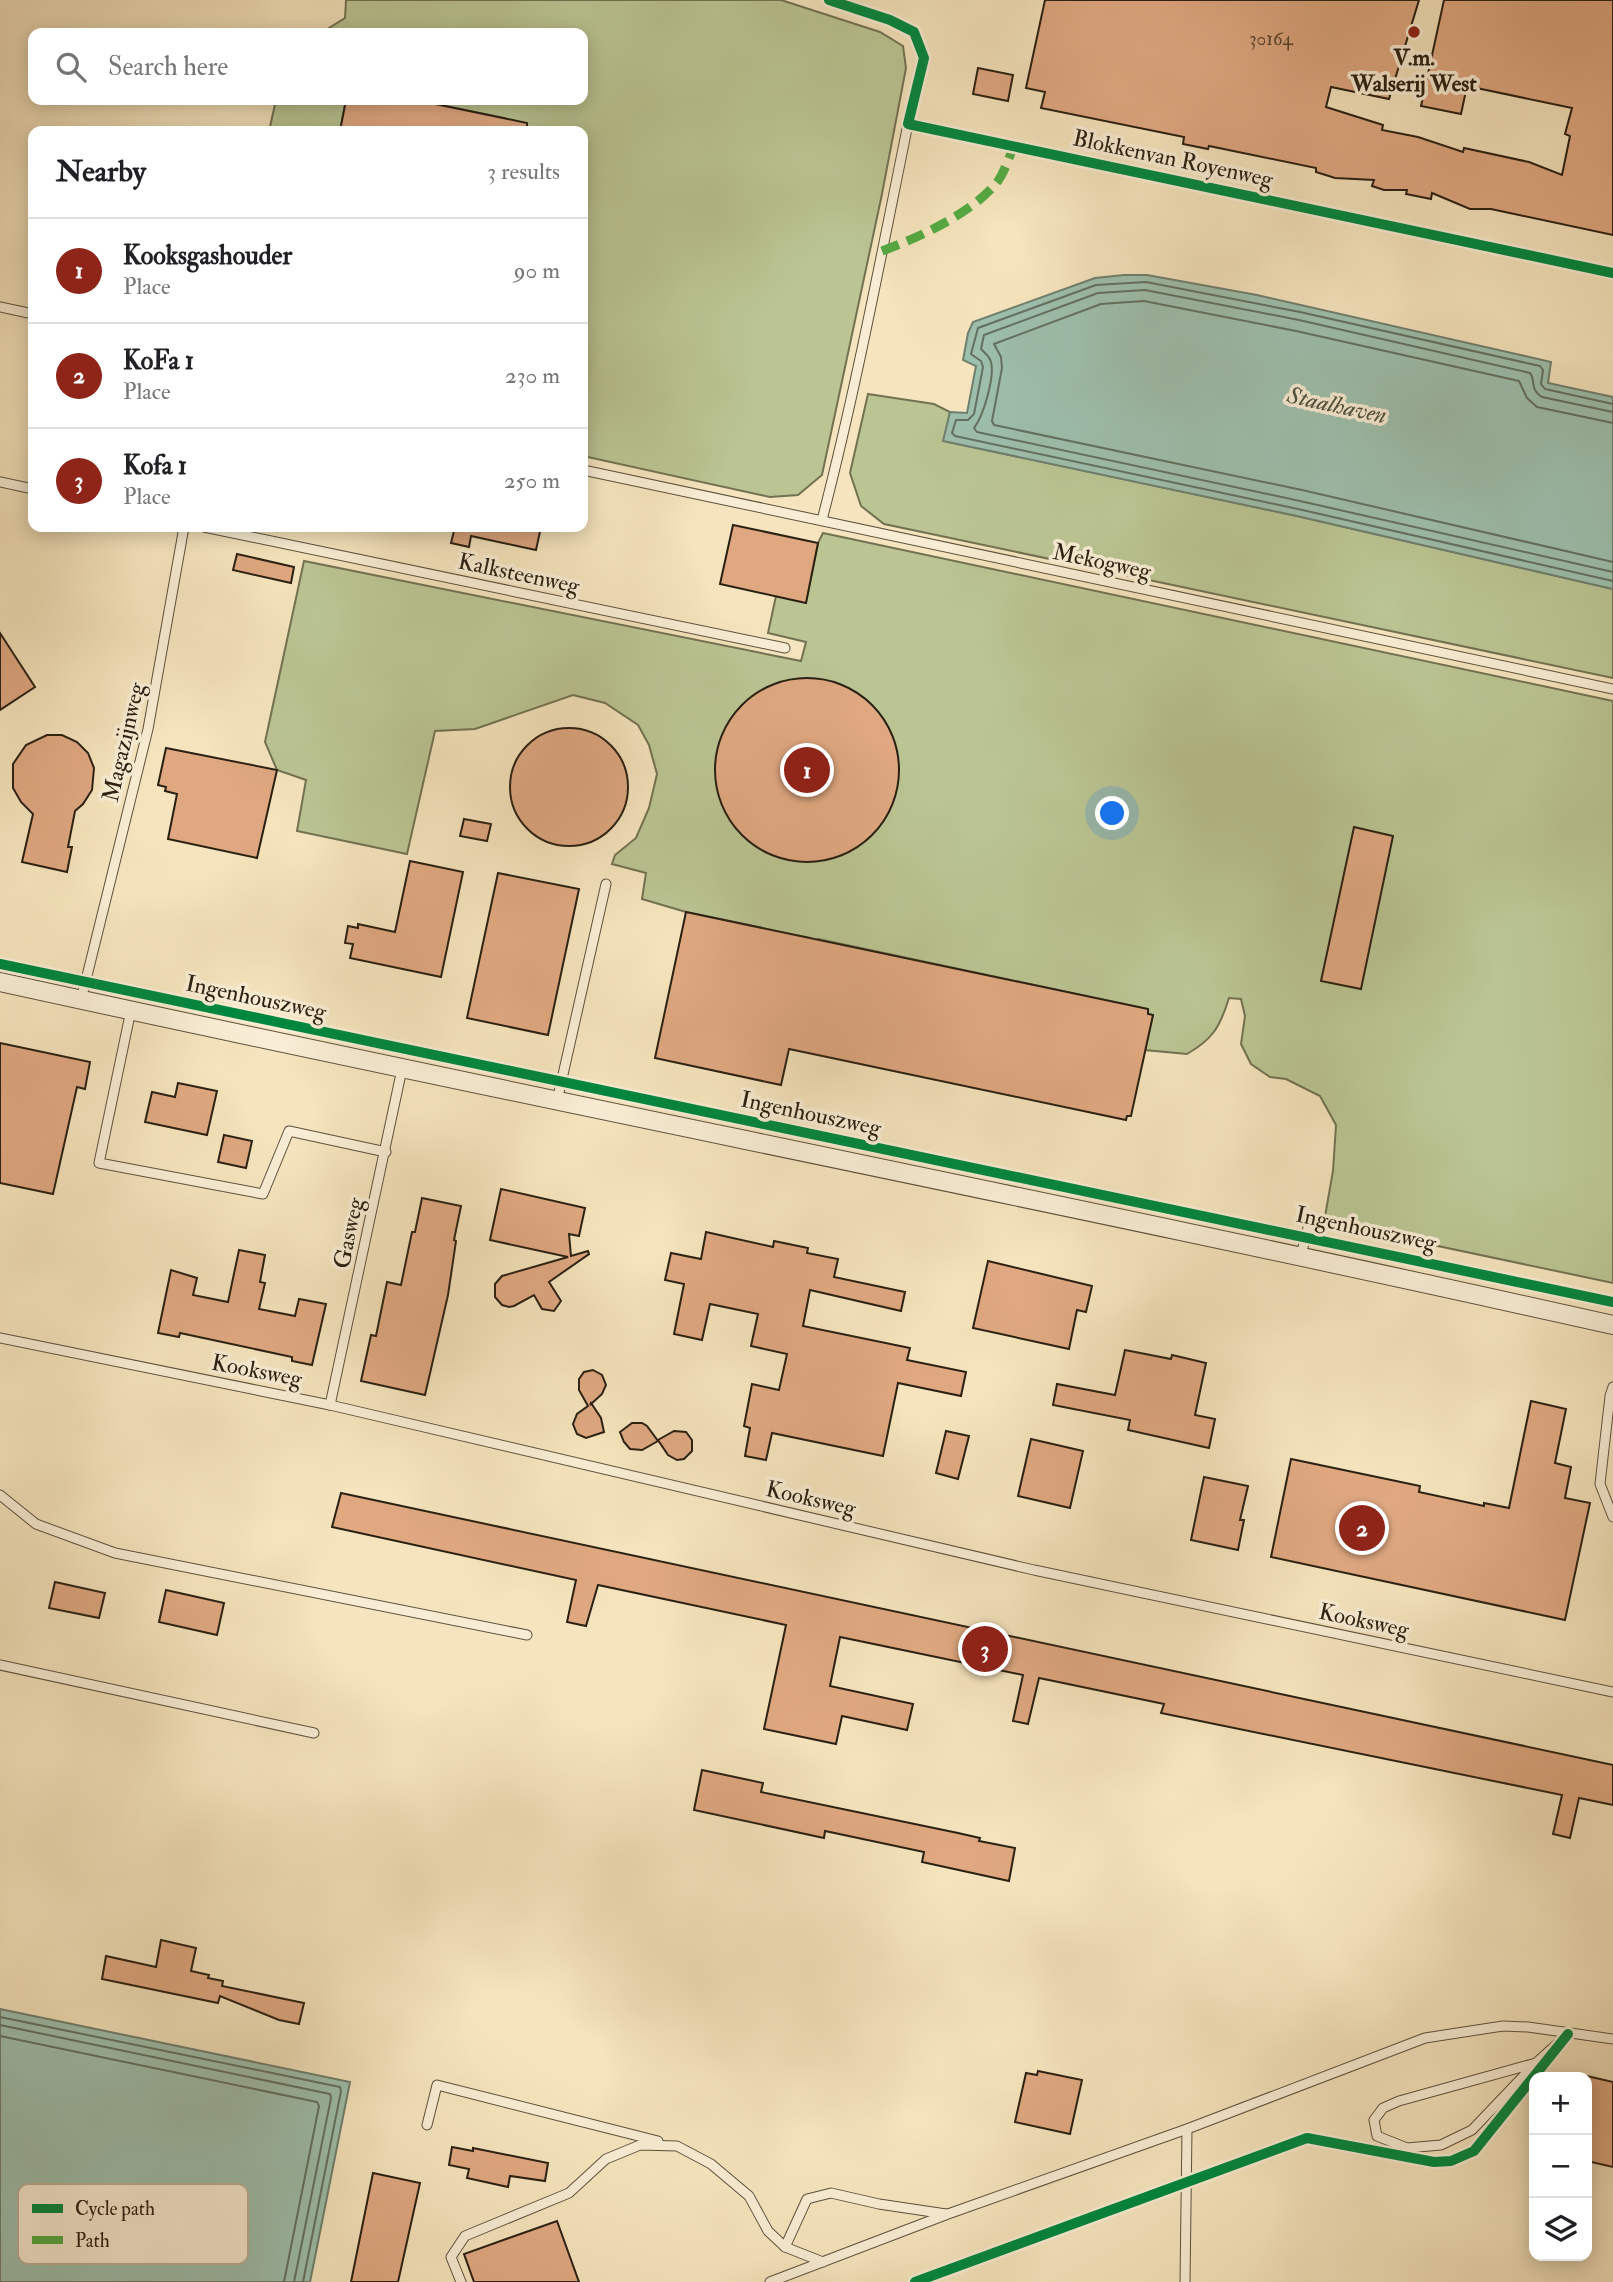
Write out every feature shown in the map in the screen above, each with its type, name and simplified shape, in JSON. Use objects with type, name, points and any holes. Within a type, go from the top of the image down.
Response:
[{"type":"street","name":"Ingenhouszweg","points":[[0,982],[402,1069],[1301,1255],[1613,1325]]},
{"type":"lane","points":[[822,520],[873,298],[908,124],[925,58],[914,32],[890,20],[829,0]]},
{"type":"lane","name":"Blokkenvan Royenweg","points":[[908,124],[1613,273]]},
{"type":"lane","points":[[0,307],[28,313]]},
{"type":"lane","name":"Mekogweg","points":[[588,471],[1613,690]]},
{"type":"lane","points":[[0,482],[28,488]]},
{"type":"lane","name":"Magazijnweg","points":[[81,1000],[148,729],[183,532]]},
{"type":"lane","name":"Kalksteenweg","points":[[228,532],[785,649]]},
{"type":"lane","points":[[557,1101],[606,884]]},
{"type":"lane","points":[[131,1010],[99,1163],[263,1194],[289,1131],[386,1152]]},
{"type":"lane","name":"Gasweg","points":[[330,1405],[402,1069]]},
{"type":"lane","points":[[1301,1255],[1309,1224]]},
{"type":"lane","name":"Kooksweg","points":[[0,1338],[330,1405],[1034,1570],[1613,1692]]},
{"type":"lane","points":[[1613,1387],[1609,1396],[1600,1484],[1613,1517]]},
{"type":"lane","points":[[0,1495],[36,1524],[115,1553],[527,1635]]},
{"type":"lane","points":[[0,1665],[314,1733]]},
{"type":"lane","points":[[770,2282],[948,2214],[1187,2129],[1425,2038],[1503,2026],[1613,2039]]},
{"type":"lane","points":[[1536,2063],[1430,2091],[1383,2108],[1374,2120],[1377,2136],[1407,2148],[1441,2145],[1472,2130],[1536,2063],[1569,2034]]},
{"type":"lane","points":[[427,2125],[437,2085],[677,2146],[711,2164],[750,2196],[768,2231],[785,2247],[823,2262]]},
{"type":"lane","points":[[1185,2282],[1187,2129]]},
{"type":"lane","points":[[461,2282],[451,2257],[465,2236],[569,2193],[606,2159],[640,2145],[677,2146]]},
{"type":"lane","points":[[785,2247],[807,2199],[831,2193],[879,2204],[948,2214]]},
{"type":"green space","points":[[346,0],[781,0],[880,32],[903,46],[906,68],[822,475],[798,495],[770,497],[588,457],[588,126],[503,126],[505,118],[441,105],[588,105],[588,28],[329,28],[345,18]]},
{"type":"green space","points":[[275,105],[345,105],[341,126],[270,126]]},
{"type":"green space","points":[[868,394],[934,404],[950,412],[944,441],[1297,516],[1613,589],[1613,678],[884,524],[861,506],[850,473]]},
{"type":"green space","points":[[823,533],[1613,701],[1613,1283],[1324,1222],[1333,1171],[1336,1125],[1320,1096],[1286,1079],[1270,1077],[1251,1064],[1241,1044],[1245,1016],[1241,999],[1229,998],[1214,1031],[1187,1054],[1145,1050],[1153,1015],[1148,1014],[1148,1009],[818,939],[817,944],[810,938],[686,912],[642,899],[646,873],[612,864],[615,855],[636,838],[649,808],[657,774],[649,745],[638,725],[605,703],[573,695],[475,729],[435,731],[407,854],[297,831],[306,780],[277,770],[265,742],[304,561],[801,661],[806,642],[768,633],[776,596],[806,602],[818,543]]},
{"type":"water","name":"Staalhaven","points":[[1147,275],[1257,295],[1551,362],[1548,383],[1613,397],[1613,589],[1297,516],[943,441],[950,412],[967,413],[976,366],[963,360],[973,322],[1095,278]]},
{"type":"water","points":[[0,2009],[350,2082],[310,2282],[0,2282]]},
{"type":"building","points":[[1045,0],[1419,0],[1389,99],[1331,87],[1326,107],[1383,125],[1382,130],[1418,137],[1463,152],[1464,148],[1529,162],[1562,175],[1570,136],[1565,134],[1572,108],[1467,86],[1461,114],[1421,106],[1444,0],[1613,0],[1613,235],[1491,209],[1470,209],[1432,193],[1431,199],[1406,194],[1407,190],[1384,190],[1372,186],[1374,180],[1335,178],[1316,172],[1316,168],[1209,146],[1208,149],[1183,144],[1184,137],[1041,108],[1045,92],[1026,88]]},
{"type":"building","points":[[978,68],[1013,75],[1008,101],[973,94]]},
{"type":"building","points":[[345,105],[440,105],[527,123],[527,126],[341,126]]},
{"type":"building","points":[[733,525],[818,543],[806,603],[720,584]]},
{"type":"building","points":[[454,532],[540,532],[536,550],[471,536],[469,547],[451,543]]},
{"type":"building","points":[[237,554],[294,567],[291,583],[233,570]]},
{"type":"building","points":[[0,633],[35,687],[0,710]]},
{"type":"building","points":[[807,678],[842,685],[872,705],[892,735],[899,770],[892,805],[872,835],[842,855],[807,862],[772,855],[742,835],[722,805],[715,770],[722,735],[742,705],[772,685]]},
{"type":"building","points":[[569,728],[591,733],[611,745],[623,765],[628,787],[623,809],[611,829],[591,841],[569,846],[547,841],[527,829],[515,809],[510,787],[515,765],[527,745],[547,733]]},
{"type":"building","points":[[47,735],[62,735],[77,742],[88,753],[94,768],[92,790],[75,811],[68,847],[72,847],[67,872],[22,862],[33,814],[21,802],[13,788],[13,764],[26,745]]},
{"type":"building","points":[[166,748],[277,770],[257,858],[168,839],[177,794],[165,791],[166,787],[158,785]]},
{"type":"building","points":[[464,819],[491,824],[487,841],[460,836]]},
{"type":"building","points":[[1354,827],[1393,836],[1361,989],[1321,981]]},
{"type":"building","points":[[410,861],[463,872],[441,977],[350,958],[353,944],[345,943],[348,926],[358,928],[358,924],[395,932]]},
{"type":"building","points":[[498,873],[579,889],[548,1035],[467,1018]]},
{"type":"building","points":[[686,912],[1148,1009],[1148,1014],[1153,1015],[1131,1116],[1127,1116],[1126,1120],[789,1049],[781,1085],[655,1058]]},
{"type":"building","points":[[0,1043],[90,1062],[85,1089],[77,1087],[53,1194],[0,1183]]},
{"type":"building","points":[[178,1083],[217,1091],[207,1135],[145,1122],[152,1092],[175,1097]]},
{"type":"building","points":[[224,1135],[252,1141],[246,1168],[218,1162]]},
{"type":"building","points":[[501,1189],[585,1208],[579,1236],[569,1234],[571,1256],[588,1251],[589,1254],[549,1282],[561,1301],[554,1311],[542,1309],[534,1295],[509,1307],[502,1305],[495,1297],[495,1284],[502,1276],[568,1257],[490,1240]]},
{"type":"building","points":[[422,1198],[461,1206],[448,1295],[425,1395],[361,1381],[371,1335],[376,1336],[387,1282],[401,1285]]},
{"type":"building","points":[[706,1232],[773,1247],[774,1241],[808,1248],[807,1253],[838,1259],[834,1277],[905,1292],[901,1311],[810,1290],[803,1326],[910,1348],[907,1360],[966,1372],[961,1396],[898,1383],[883,1456],[772,1433],[766,1460],[745,1456],[750,1428],[744,1426],[752,1384],[779,1390],[787,1354],[751,1346],[758,1314],[710,1304],[702,1340],[674,1334],[684,1284],[665,1280],[671,1253],[701,1259]]},
{"type":"building","points":[[239,1250],[265,1255],[260,1282],[265,1283],[259,1309],[295,1316],[299,1299],[326,1304],[312,1365],[292,1361],[292,1357],[180,1333],[179,1337],[158,1333],[171,1270],[197,1278],[193,1295],[228,1302]]},
{"type":"building","points":[[988,1261],[1092,1286],[1086,1312],[1077,1310],[1069,1349],[973,1328]]},
{"type":"building","points":[[1125,1350],[1171,1359],[1172,1355],[1206,1363],[1195,1415],[1215,1419],[1209,1448],[1128,1430],[1130,1420],[1053,1405],[1057,1384],[1115,1395]]},
{"type":"building","points":[[593,1370],[602,1375],[606,1385],[602,1394],[591,1404],[601,1418],[604,1432],[586,1438],[577,1434],[573,1424],[577,1414],[588,1406],[579,1390],[579,1379],[584,1372]]},
{"type":"building","points":[[1531,1401],[1566,1409],[1555,1463],[1571,1467],[1565,1498],[1590,1503],[1565,1620],[1271,1557],[1291,1459],[1420,1486],[1419,1492],[1484,1506],[1484,1503],[1509,1508]]},
{"type":"building","points":[[632,1423],[647,1426],[658,1441],[642,1450],[630,1449],[620,1432]]},
{"type":"building","points":[[674,1431],[686,1432],[692,1440],[692,1451],[684,1459],[677,1460],[668,1455],[658,1440]]},
{"type":"building","points":[[946,1431],[969,1436],[958,1479],[936,1473]]},
{"type":"building","points":[[1031,1439],[1083,1451],[1070,1508],[1018,1496]]},
{"type":"building","points":[[1204,1477],[1248,1486],[1240,1520],[1244,1520],[1238,1550],[1191,1540]]},
{"type":"building","points":[[341,1493],[1613,1765],[1613,1805],[1579,1798],[1570,1838],[1553,1834],[1562,1795],[1161,1713],[1164,1704],[1039,1678],[1028,1724],[1013,1721],[1023,1675],[840,1637],[830,1686],[913,1704],[907,1730],[842,1716],[836,1744],[764,1729],[786,1625],[598,1585],[586,1626],[567,1622],[576,1580],[332,1527]]},
{"type":"building","points":[[55,1582],[105,1593],[99,1618],[49,1608]]},
{"type":"building","points":[[166,1590],[224,1603],[217,1635],[159,1622]]},
{"type":"building","points":[[702,1770],[763,1783],[761,1792],[958,1833],[980,1838],[979,1841],[1015,1848],[1009,1881],[922,1862],[924,1852],[825,1831],[824,1838],[694,1810]]},
{"type":"building","points":[[161,1940],[196,1948],[191,1971],[223,1981],[222,1986],[304,2003],[299,2024],[279,2020],[220,1996],[218,2003],[102,1979],[106,1956],[156,1967]]},
{"type":"building","points":[[1038,2071],[1082,2080],[1070,2134],[1015,2122],[1026,2073],[1037,2075]]},
{"type":"building","points":[[1592,2077],[1613,2082],[1613,2167],[1592,2162]]},
{"type":"building","points":[[452,2147],[473,2151],[473,2148],[548,2163],[545,2181],[510,2176],[508,2187],[467,2178],[469,2169],[449,2165]]},
{"type":"building","points":[[373,2173],[420,2183],[398,2282],[351,2282]]},
{"type":"building","points":[[557,2221],[579,2282],[474,2282],[464,2254]]},
{"type":"marked path","points":[[882,251],[929,231],[975,203],[998,181],[1014,146]]},
{"type":"cycle path","points":[[829,0],[890,20],[914,32],[924,58],[908,124],[1613,273]]},
{"type":"cycle path","points":[[0,964],[1613,1302]]},
{"type":"cycle path","points":[[915,2282],[1307,2138],[1434,2162],[1451,2161],[1474,2151],[1568,2034]]},
{"type":"place","name":"V.m. Walserij West","points":[[1414,32]]},
{"type":"place","name":"Kooksgashouder","points":[[807,770]]},
{"type":"place","name":"KoFa 1","points":[[1362,1528]]},
{"type":"place","name":"Kofa 1","points":[[985,1649]]}]
